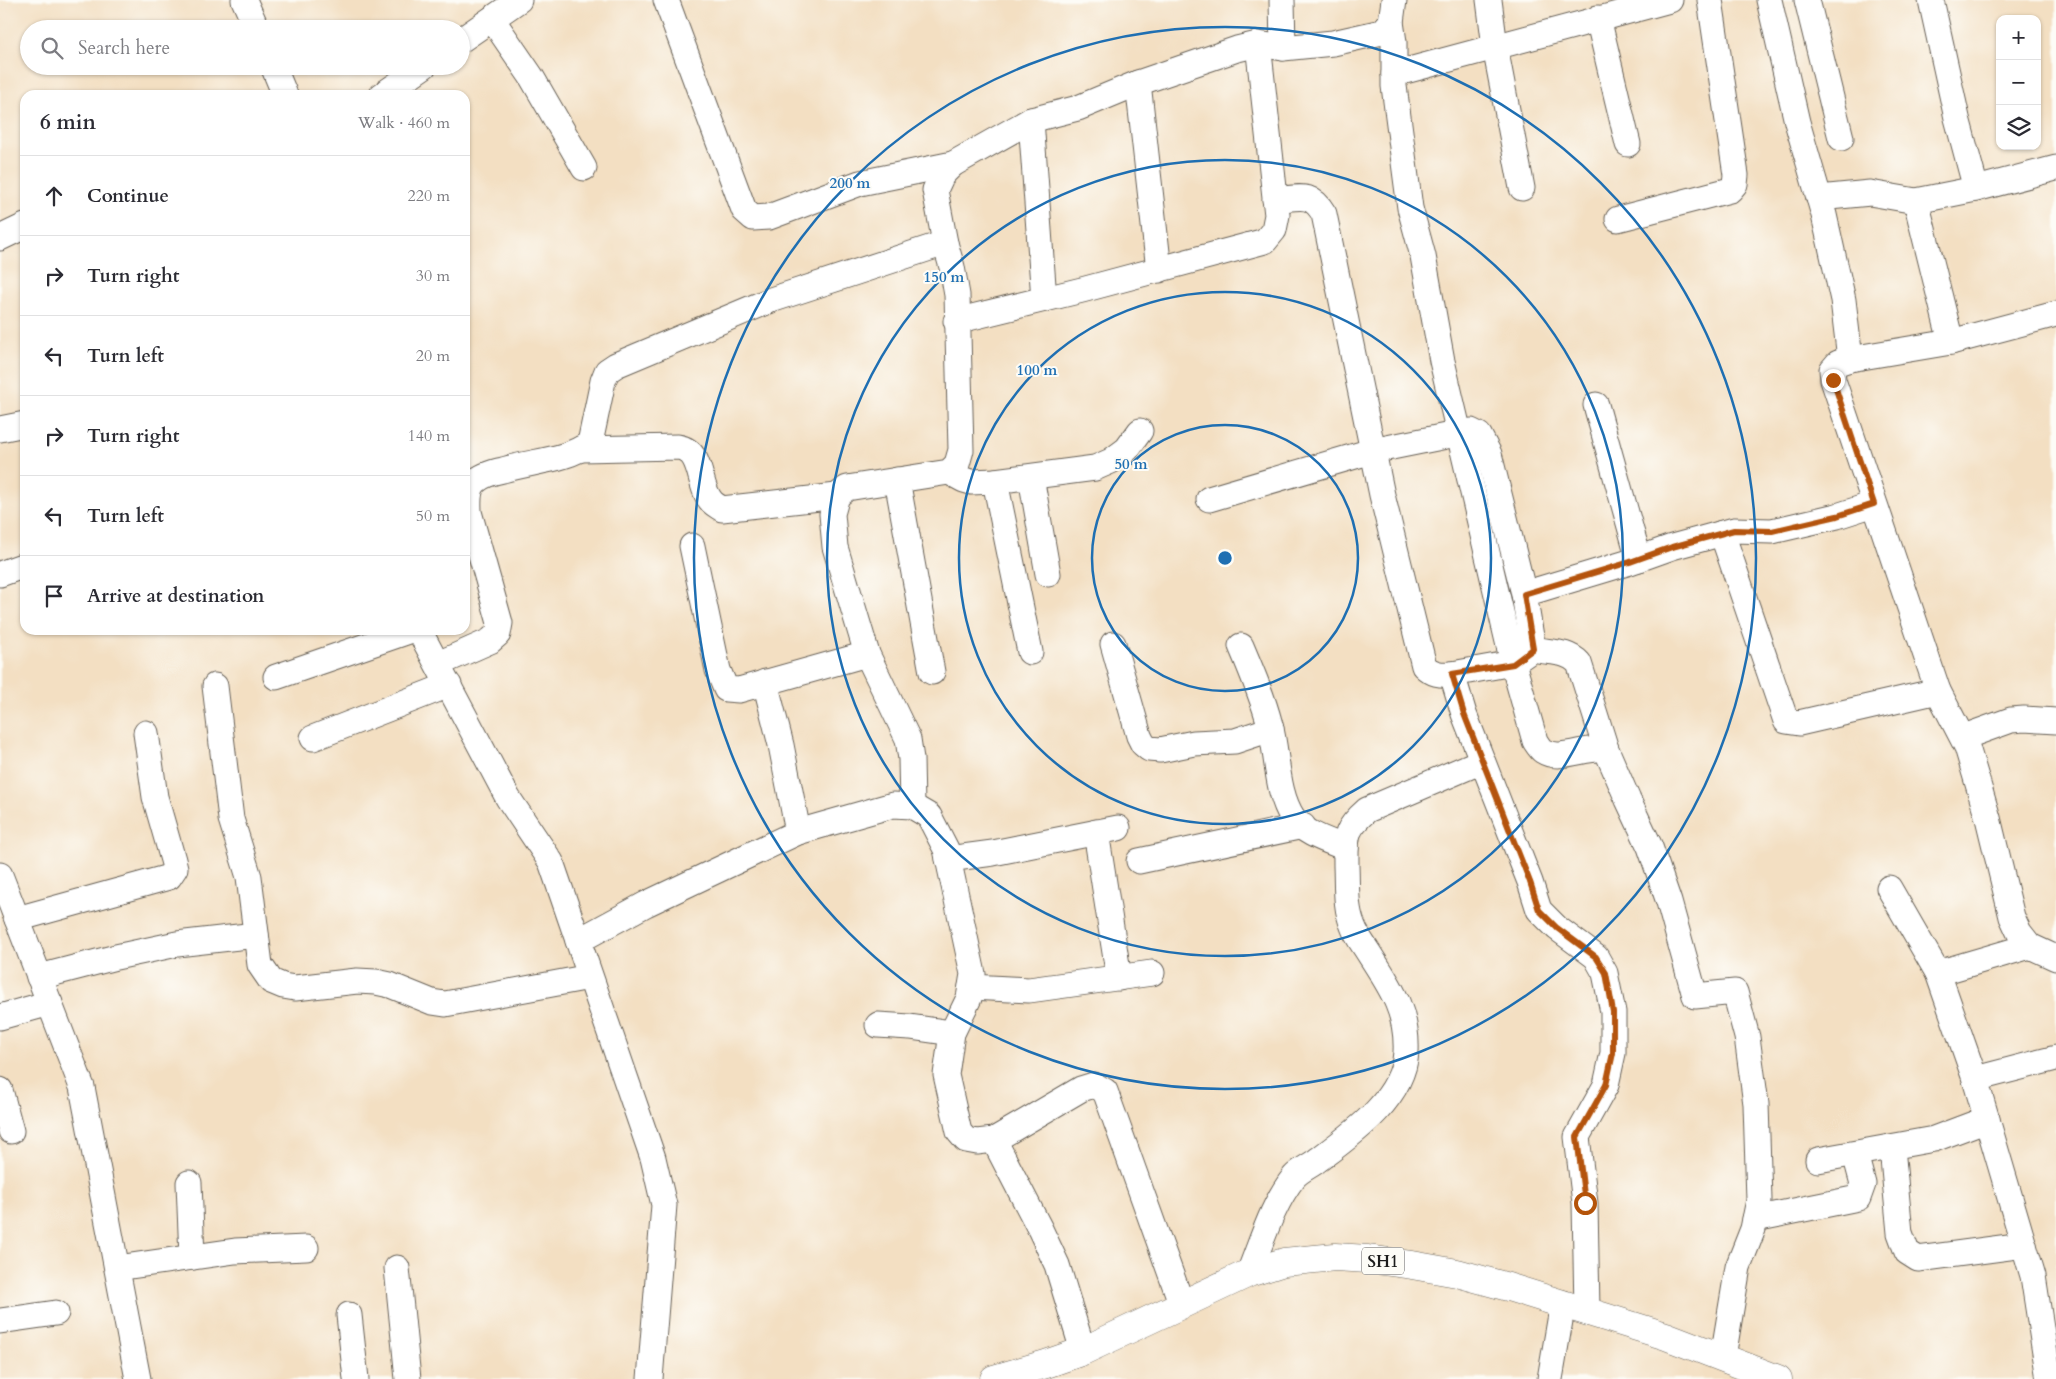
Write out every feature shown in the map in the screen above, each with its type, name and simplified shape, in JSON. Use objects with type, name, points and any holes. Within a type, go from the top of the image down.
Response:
[{"type":"main road","name":"SH1","points":[[994,1379],[1046,1364],[1083,1350],[1249,1273],[1284,1262],[1334,1257],[1368,1259],[1457,1273],[1575,1307],[1723,1357],[1778,1379]]},
{"type":"street","points":[[244,0],[252,20]]},
{"type":"street","points":[[470,34],[520,0]]},
{"type":"street","points":[[666,0],[744,210],[753,218],[770,217],[860,183],[953,164],[1031,120],[1078,108],[1138,83],[1236,49],[1258,44],[1283,48],[1333,43],[1382,32],[1393,11]]},
{"type":"street","points":[[1282,0],[1283,48]]},
{"type":"street","points":[[1489,0],[1495,47],[1522,188]]},
{"type":"street","points":[[1394,74],[1670,0]]},
{"type":"street","points":[[1618,218],[1730,190],[1735,184],[1736,175],[1710,0]]},
{"type":"street","points":[[1769,0],[1797,122],[1819,198],[1843,300],[1850,359]]},
{"type":"street","points":[[1807,0],[1841,138]]},
{"type":"street","points":[[1931,0],[1957,118],[1976,189]]},
{"type":"street","points":[[1393,11],[1394,74],[1398,122],[1410,208],[1423,256],[1442,361],[1513,664],[1535,741],[1542,750],[1560,755],[1595,747],[1606,749]]},
{"type":"street","points":[[1598,18],[1628,144]]},
{"type":"street","points":[[492,19],[531,76],[584,168]]},
{"type":"street","points":[[956,320],[1159,270],[1265,241],[1274,230],[1277,215],[1258,44]]},
{"type":"street","points":[[277,75],[283,90]]},
{"type":"street","points":[[389,90],[411,75]]},
{"type":"street","points":[[1138,83],[1159,270]]},
{"type":"street","points":[[1031,120],[1044,299]]},
{"type":"street","points":[[912,806],[911,759],[908,739],[867,654],[835,547],[832,514],[838,496],[847,488],[949,472],[957,464],[961,450],[956,320],[957,294],[935,190],[942,176],[953,164]]},
{"type":"street","points":[[1819,198],[1870,193],[1916,201],[1976,189],[2056,168]]},
{"type":"street","points":[[1276,200],[1307,197],[1317,202],[1324,214],[1372,451],[1396,558],[1424,666],[1430,672],[1443,675],[1452,674],[1513,664],[1533,649],[1562,652],[1572,656],[1579,663],[1606,749],[1650,846],[1669,902],[1695,996],[1735,992],[1747,1037],[1756,1104],[1759,1200],[1755,1219],[1738,1267],[1723,1357]]},
{"type":"street","points":[[1916,201],[1951,342]]},
{"type":"street","points":[[0,238],[20,228]]},
{"type":"street","points":[[470,491],[474,482],[488,474],[573,453],[590,443],[603,382],[607,371],[616,365],[771,300],[945,243]]},
{"type":"street","points":[[2056,314],[1951,342],[1850,359],[1838,363],[1832,370],[1833,380],[1938,691],[1964,738],[1988,818],[2012,917],[2019,932],[2030,946],[2056,958]]},
{"type":"street","points":[[1596,405],[1639,559]]},
{"type":"street","points":[[0,429],[20,425]]},
{"type":"street","points":[[949,472],[971,482],[1031,477],[1095,468],[1111,461],[1127,449],[1140,431]]},
{"type":"street","points":[[1209,499],[1372,451],[1471,431],[1479,435],[1489,454],[1524,594],[1533,649]]},
{"type":"street","points":[[581,449],[687,448],[694,456],[712,502],[722,509],[838,496]]},
{"type":"street","points":[[1031,477],[1048,574]]},
{"type":"street","points":[[897,480],[932,672]]},
{"type":"street","points":[[995,481],[1030,652]]},
{"type":"street","points":[[1524,594],[1722,533],[1734,530],[1772,531],[1837,516],[1874,504]]},
{"type":"street","points":[[313,738],[444,674],[498,634],[500,623],[470,516]]},
{"type":"street","points":[[1722,533],[1786,721],[1799,723],[1938,691]]},
{"type":"street","points":[[692,546],[718,670],[726,688],[739,690],[867,654]]},
{"type":"street","points":[[0,574],[20,567]]},
{"type":"street","points":[[276,677],[398,635]]},
{"type":"street","points":[[423,635],[508,798],[551,862],[653,1158],[664,1205],[650,1379]]},
{"type":"street","points":[[1113,644],[1139,736],[1149,750],[1160,750],[1194,743],[1235,741],[1271,730]]},
{"type":"street","points":[[1241,646],[1262,696],[1271,730],[1285,802],[1294,819],[1309,831],[1346,848]]},
{"type":"street","points":[[1452,674],[1464,714],[1530,882],[1539,910],[1557,928],[1596,957],[1606,973],[1613,1012],[1613,1053],[1606,1085],[1577,1137],[1585,1203],[1575,1307],[1550,1379]]},
{"type":"street","points":[[765,682],[781,745],[798,832]]},
{"type":"street","points":[[215,686],[230,820],[249,877],[260,965],[271,980],[289,987],[357,981],[376,982],[390,985],[432,1002],[445,1004],[590,977]]},
{"type":"street","points":[[1964,738],[2011,720],[2056,721]]},
{"type":"street","points":[[17,919],[169,878],[175,868],[174,860],[155,797],[146,733]]},
{"type":"street","points":[[1249,1273],[1281,1196],[1295,1175],[1315,1162],[1376,1114],[1397,1085],[1406,1053],[1405,1022],[1396,997],[1353,926],[1347,905],[1346,839],[1352,823],[1367,810],[1482,761]]},
{"type":"street","points":[[578,941],[646,904],[798,832],[894,806],[912,806],[929,816],[946,850],[969,948],[973,974],[969,998],[952,1034],[946,1075],[958,1132],[966,1140],[977,1142],[994,1140],[1081,1089],[1094,1085],[1105,1091],[1182,1305]]},
{"type":"street","points":[[1139,861],[1303,826]]},
{"type":"street","points":[[948,860],[1107,830],[1119,978]]},
{"type":"street","points":[[0,876],[82,1087],[138,1379]]},
{"type":"street","points":[[1889,888],[1938,973],[1976,1079],[2033,1276],[2049,1379]]},
{"type":"street","points":[[40,977],[116,957],[177,944],[256,935]]},
{"type":"street","points":[[1938,973],[2030,946]]},
{"type":"street","points":[[971,987],[1029,990],[1152,973]]},
{"type":"street","points":[[0,1017],[50,1003]]},
{"type":"street","points":[[878,1025],[910,1026],[952,1034]]},
{"type":"street","points":[[1976,1079],[2056,1058]]},
{"type":"street","points":[[0,1090],[11,1132]]},
{"type":"street","points":[[1818,1160],[1934,1139],[1987,1119]]},
{"type":"street","points":[[994,1140],[1057,1265],[1083,1350]]},
{"type":"street","points":[[1892,1148],[1900,1233],[1907,1252],[1918,1259],[2024,1246]]},
{"type":"street","points":[[1755,1219],[1858,1198],[1863,1184],[1855,1154]]},
{"type":"street","points":[[189,1183],[192,1257]]},
{"type":"street","points":[[117,1268],[235,1251],[306,1248]]},
{"type":"street","points":[[397,1268],[408,1379]]},
{"type":"street","points":[[0,1321],[56,1313]]},
{"type":"street","points":[[349,1315],[356,1379]]},
{"type":"route","points":[[1585,1203],[1577,1137],[1606,1085],[1613,1053],[1613,1012],[1606,973],[1596,957],[1557,928],[1539,910],[1530,882],[1464,714],[1452,674],[1513,664],[1533,649],[1524,594],[1630,562],[1672,547],[1734,530],[1772,531],[1837,516],[1874,504],[1833,380]]}]
